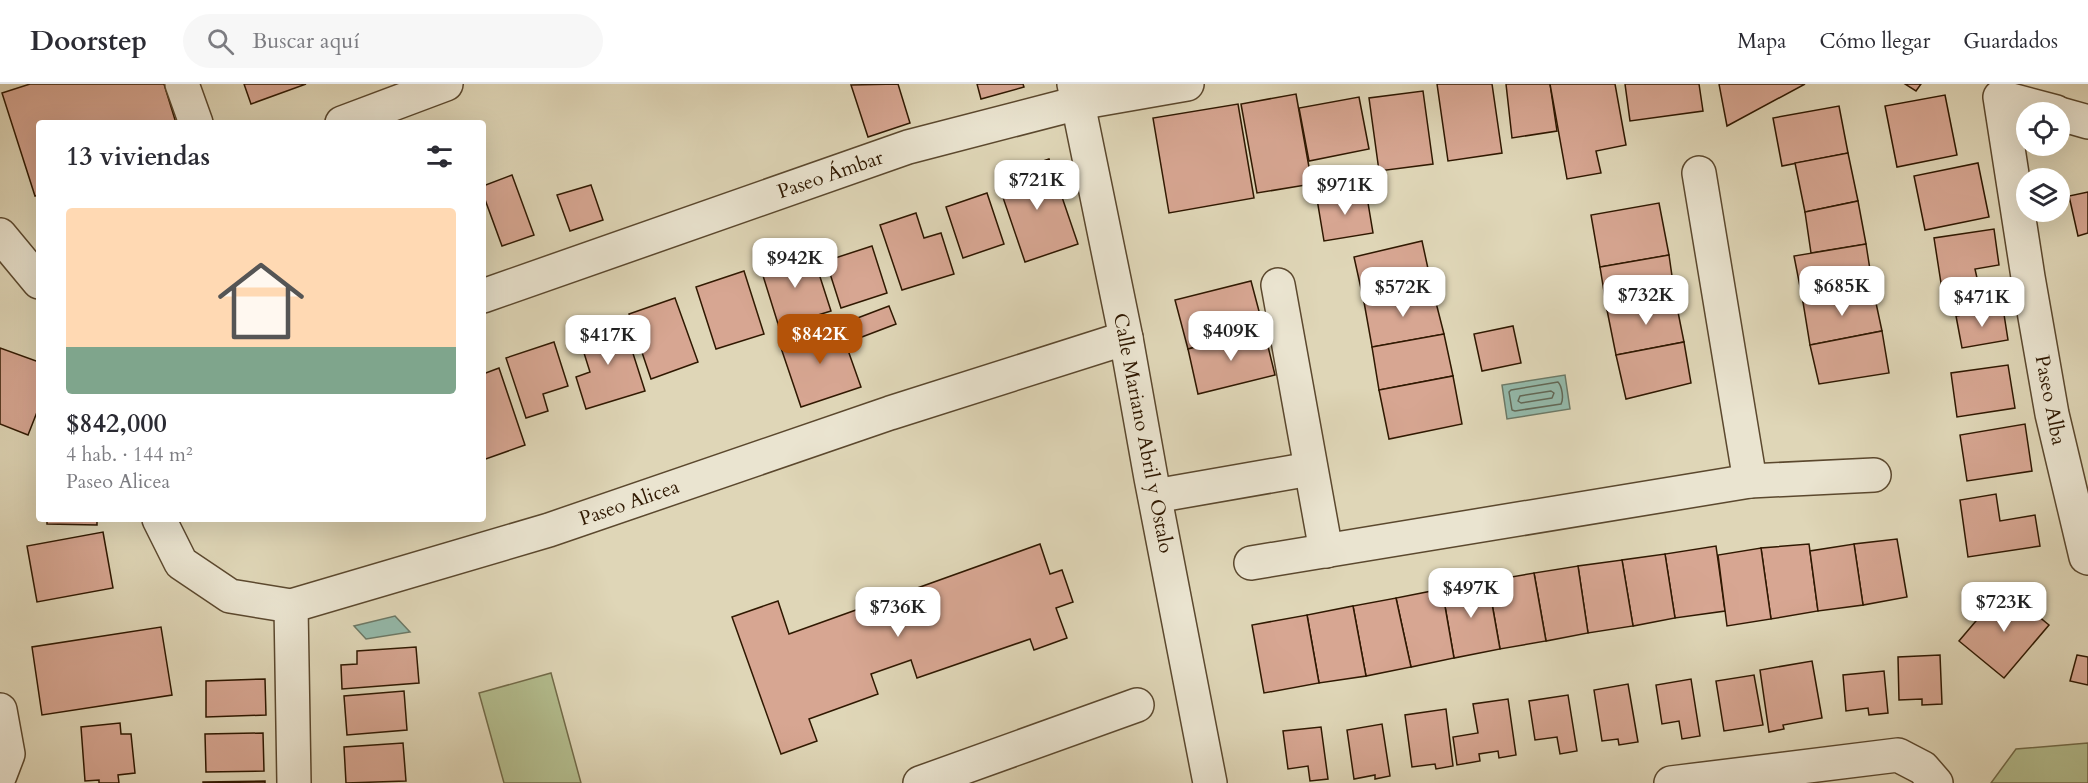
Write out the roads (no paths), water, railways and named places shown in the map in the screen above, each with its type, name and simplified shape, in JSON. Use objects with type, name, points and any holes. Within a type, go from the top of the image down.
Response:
[{"type":"street","points":[[182,84],[195,120]]},
{"type":"street","points":[[350,120],[446,84]]},
{"type":"street","name":"Paseo Ámbar","points":[[486,295],[908,147],[1076,94],[1187,84]]},
{"type":"street","name":"Calle Mariano Abril y Ostalo","points":[[1076,94],[1126,338],[1210,783]]},
{"type":"street","name":"Paseo Alba","points":[[2021,102],[2001,96],[2028,278],[2052,414],[2088,558]]},
{"type":"street","points":[[2070,117],[2088,122]]},
{"type":"street","points":[[1699,173],[1750,480]]},
{"type":"street","points":[[13,245],[36,278]]},
{"type":"street","points":[[1278,285],[1326,551]]},
{"type":"street","name":"Paseo Alicea","points":[[161,522],[181,562],[230,596],[291,606],[549,530],[890,413],[1126,338]]},
{"type":"street","points":[[1155,496],[1310,469]]},
{"type":"street","points":[[1251,563],[1750,480],[1874,476]]},
{"type":"street","points":[[291,606],[294,783]]},
{"type":"street","points":[[920,783],[1137,705]]},
{"type":"street","points":[[0,710],[8,754],[0,775]]},
{"type":"street","points":[[1671,783],[1898,755],[1923,768],[1936,783]]},
{"type":"water","points":[[1565,375],[1570,409],[1507,419],[1502,385]]},
{"type":"water","points":[[395,616],[410,632],[366,639],[354,626]]}]
